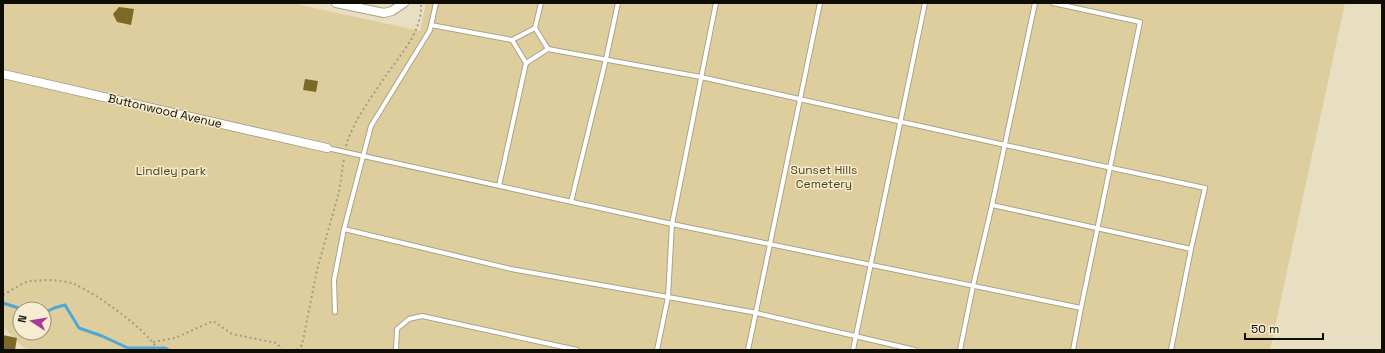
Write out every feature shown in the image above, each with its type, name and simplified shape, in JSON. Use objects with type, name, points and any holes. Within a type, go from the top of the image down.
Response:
[{"type":"street","points":[[336,3],[384,13],[392,12],[404,3]]},
{"type":"street","name":"Buttonwood Avenue","points":[[3,74],[327,148]]},
{"type":"lane","points":[[335,312],[334,280],[344,229],[371,126],[430,30],[436,3]]},
{"type":"lane","points":[[541,3],[535,28],[548,49]]},
{"type":"lane","points":[[571,202],[618,3]]},
{"type":"lane","points":[[657,350],[668,297],[672,224],[716,3]]},
{"type":"lane","points":[[748,350],[820,3]]},
{"type":"lane","points":[[853,350],[924,3]]},
{"type":"lane","points":[[960,350],[1035,3]]},
{"type":"lane","points":[[1053,3],[1140,22],[1073,350]]},
{"type":"lane","points":[[431,25],[512,40],[535,28]]},
{"type":"lane","points":[[499,186],[526,63],[512,40]]},
{"type":"lane","points":[[526,63],[548,49],[606,59],[701,77],[1205,188],[1191,249],[1172,350]]},
{"type":"lane","points":[[327,148],[770,245],[1081,308]]},
{"type":"lane","points":[[992,205],[1191,249]]},
{"type":"lane","points":[[344,229],[511,269],[755,313],[915,350]]},
{"type":"lane","points":[[396,350],[397,329],[408,319],[422,316],[577,350]]},
{"type":"path","points":[[4,294],[29,281],[54,280],[73,284],[99,298],[143,330],[158,350]]},
{"type":"path","points":[[153,342],[176,338],[214,321],[232,334],[277,343],[282,350]]},
{"type":"green space","name":"Sunset Hills Cemetery","points":[[3,3],[292,3],[420,31],[426,3],[1345,3],[1270,350],[36,350],[24,348],[17,341],[52,341],[52,301],[12,301],[12,336],[3,327]]},
{"type":"building","points":[[119,7],[134,9],[131,25],[117,22],[113,14]]},
{"type":"building","points":[[305,79],[318,81],[316,92],[303,90]]},
{"type":"building","points":[[3,335],[12,337],[12,341],[16,341],[15,350],[3,350]]},
{"type":"waterway","points":[[3,303],[12,306]]},
{"type":"waterway","points":[[52,309],[65,305],[79,328],[102,336],[128,348],[165,348],[169,350]]},
{"type":"park label","name":"Lindley park","points":[[171,171]]}]
